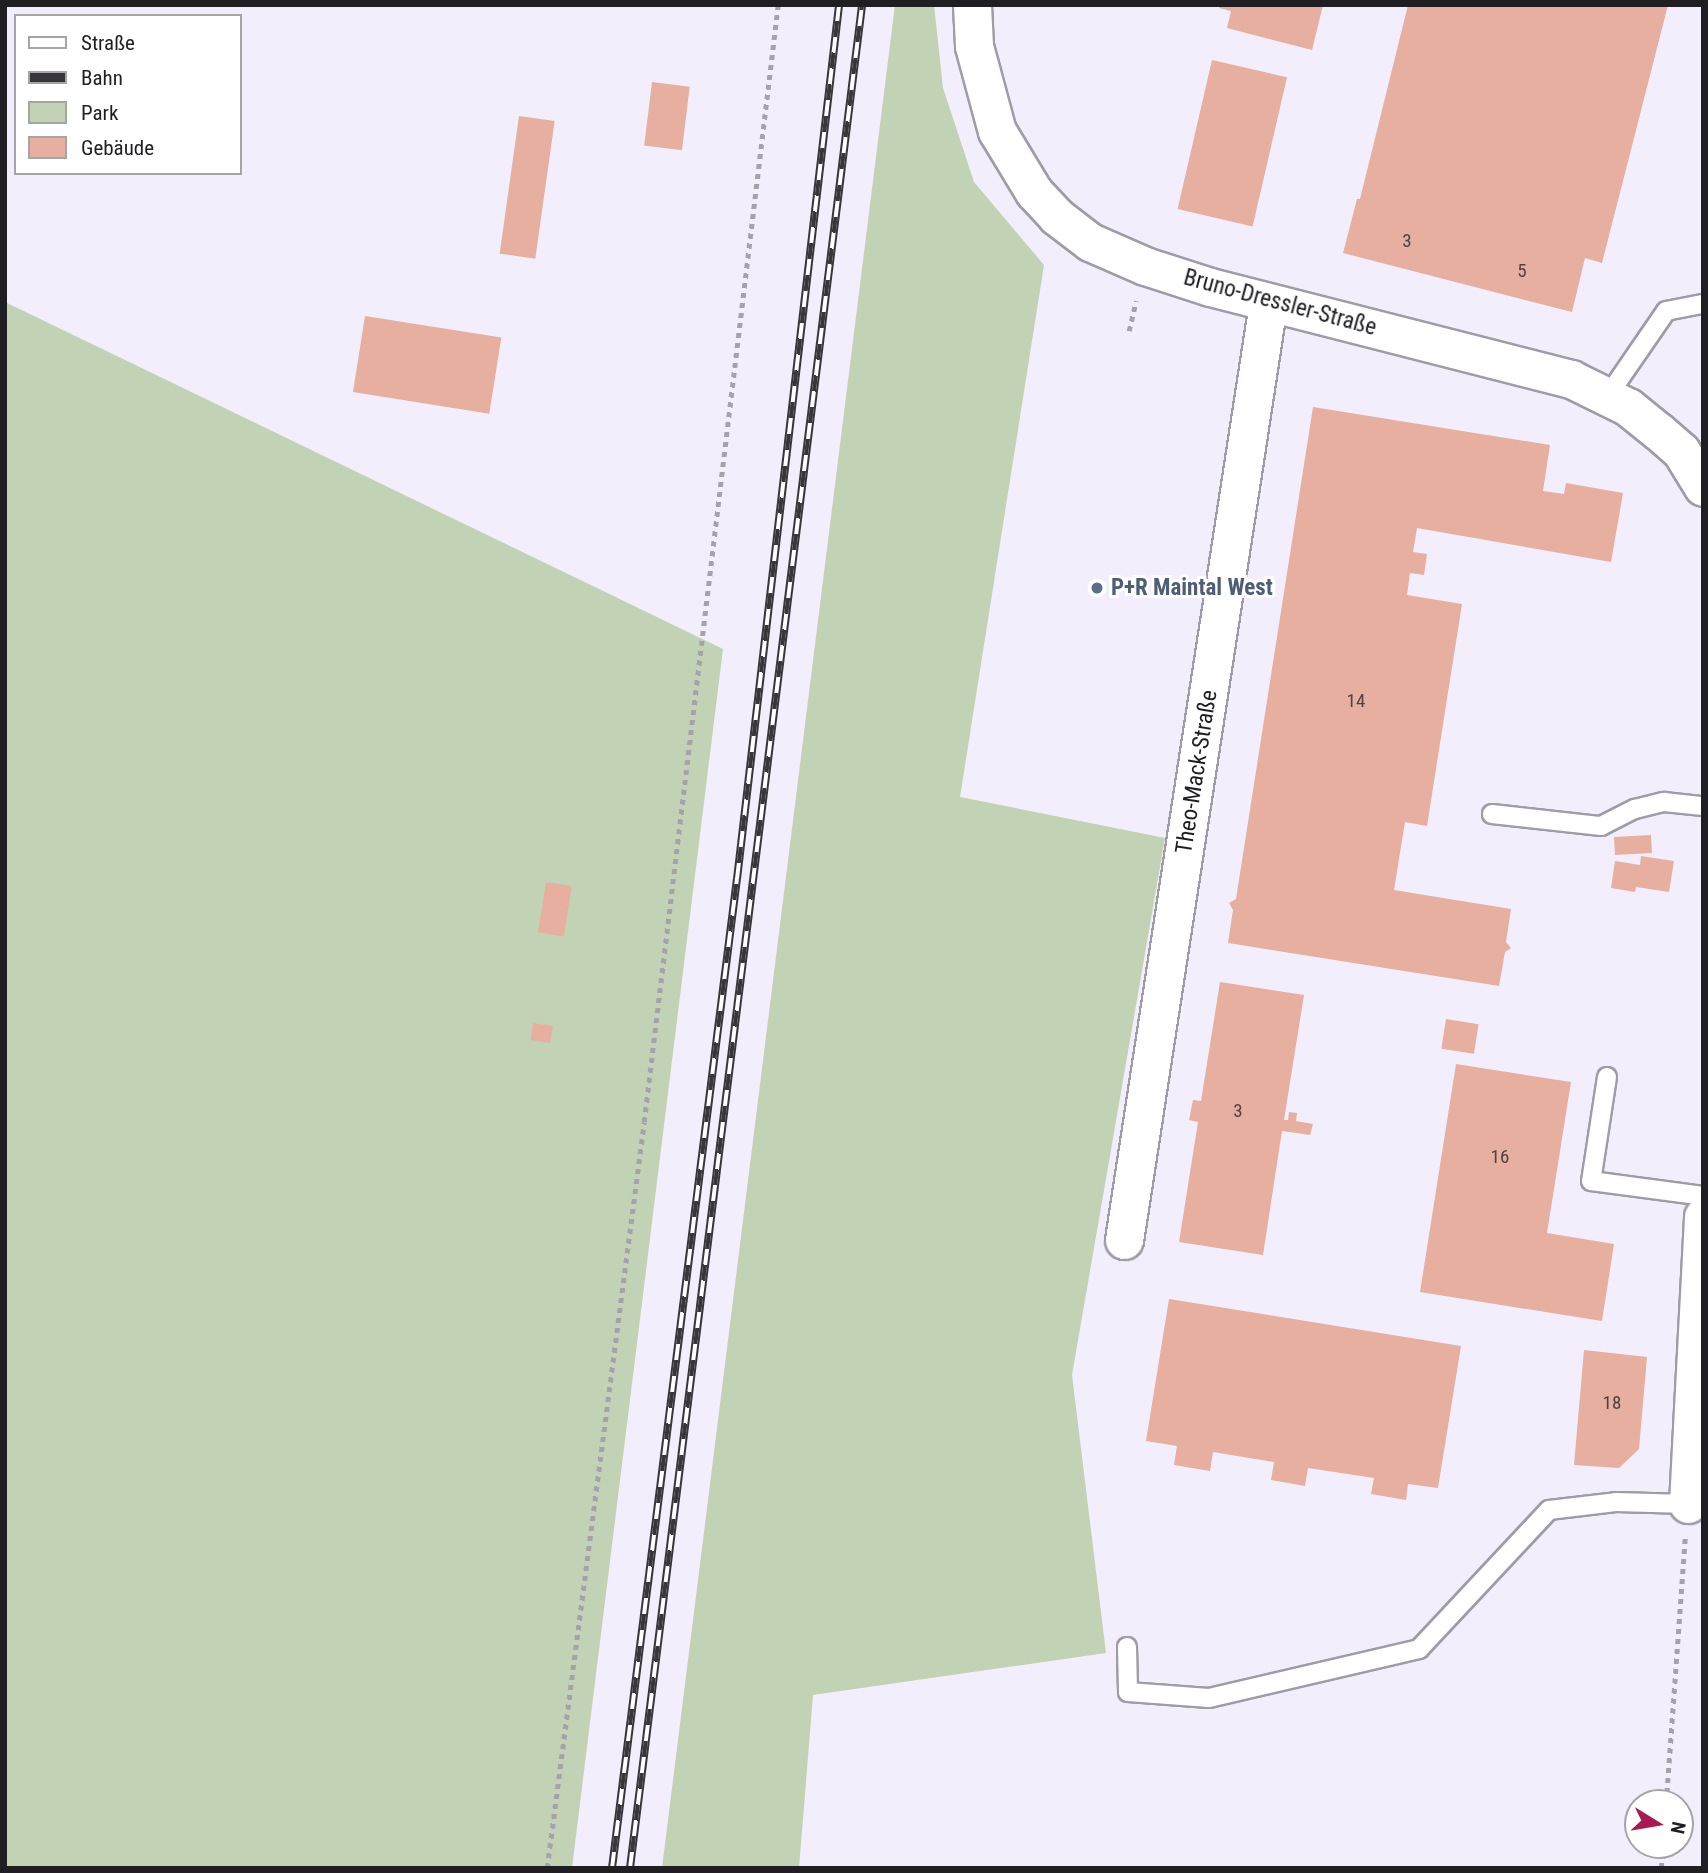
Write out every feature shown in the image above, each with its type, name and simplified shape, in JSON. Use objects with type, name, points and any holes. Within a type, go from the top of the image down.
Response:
[{"type":"street","name":"Bruno-Dressler-Straße","points":[[972,5],[974,46],[997,131],[1034,192],[1056,216],[1090,242],[1121,257],[1268,303],[1571,379],[1628,407],[1681,451],[1701,480]]},
{"type":"street","name":"Theo-Mack-Straße","points":[[1124,1240],[1268,303]]},
{"type":"street","points":[[1688,1504],[1703,1216]]},
{"type":"lane","points":[[1607,397],[1666,311],[1703,304]]},
{"type":"lane","points":[[1492,814],[1601,825],[1636,809],[1664,802],[1703,806]]},
{"type":"lane","points":[[1607,1077],[1591,1181],[1703,1196]]},
{"type":"lane","points":[[1127,1647],[1128,1692],[1209,1698],[1419,1649],[1549,1510],[1616,1502],[1688,1504]]},
{"type":"path","points":[[547,1868],[644,1122],[778,5]]},
{"type":"path","points":[[1667,1789],[1688,1504]]},
{"type":"green space","points":[[895,5],[934,5],[943,88],[974,182],[1044,265],[960,797],[1165,838],[1072,1375],[1106,1653],[813,1695],[799,1868],[662,1868]]},
{"type":"green space","points":[[5,302],[723,649],[572,1868],[5,1868]]},
{"type":"building","points":[[1220,5],[1323,5],[1312,50],[1227,28],[1231,11],[1219,8]]},
{"type":"building","points":[[1408,5],[1668,5],[1602,263],[1585,258],[1572,312],[1343,253],[1357,199],[1360,199]]},
{"type":"building","points":[[1212,60],[1287,77],[1253,226],[1178,209]]},
{"type":"building","points":[[652,82],[690,87],[682,150],[644,146]]},
{"type":"building","points":[[519,116],[555,121],[535,259],[500,254]]},
{"type":"building","points":[[365,316],[501,338],[489,414],[353,392]]},
{"type":"building","points":[[1313,407],[1550,445],[1543,491],[1564,494],[1566,483],[1623,493],[1611,562],[1417,528],[1413,552],[1427,554],[1424,575],[1410,573],[1407,595],[1462,604],[1427,826],[1405,822],[1394,890],[1511,909],[1506,942],[1511,948],[1505,952],[1499,986],[1228,943],[1233,910],[1229,903],[1236,899]]},
{"type":"building","points":[[1651,835],[1652,853],[1615,855],[1614,837]]},
{"type":"building","points":[[1641,856],[1674,861],[1669,892],[1636,887],[1635,892],[1611,888],[1615,861],[1640,865]]},
{"type":"building","points":[[546,882],[572,886],[564,936],[538,932]]},
{"type":"building","points":[[1220,982],[1304,995],[1284,1120],[1288,1120],[1289,1112],[1297,1113],[1296,1121],[1313,1124],[1310,1135],[1282,1131],[1263,1255],[1179,1242],[1198,1122],[1189,1120],[1193,1100],[1201,1101]]},
{"type":"building","points":[[1446,1019],[1479,1024],[1474,1054],[1441,1049]]},
{"type":"building","points":[[533,1023],[553,1026],[550,1043],[530,1040]]},
{"type":"building","points":[[1456,1064],[1571,1082],[1547,1233],[1614,1244],[1602,1321],[1420,1292]]},
{"type":"building","points":[[1169,1299],[1461,1346],[1438,1488],[1408,1484],[1406,1500],[1371,1494],[1374,1478],[1308,1468],[1305,1486],[1271,1480],[1274,1462],[1213,1452],[1210,1471],[1174,1465],[1177,1446],[1146,1441]]},
{"type":"building","points":[[1584,1350],[1647,1357],[1639,1449],[1619,1468],[1574,1465]]},
{"type":"railway","points":[[612,1868],[737,879],[839,5]]},
{"type":"railway","points":[[630,1868],[862,5]]},
{"type":"place","name":"P+R Maintal West","points":[[1097,588]]}]
